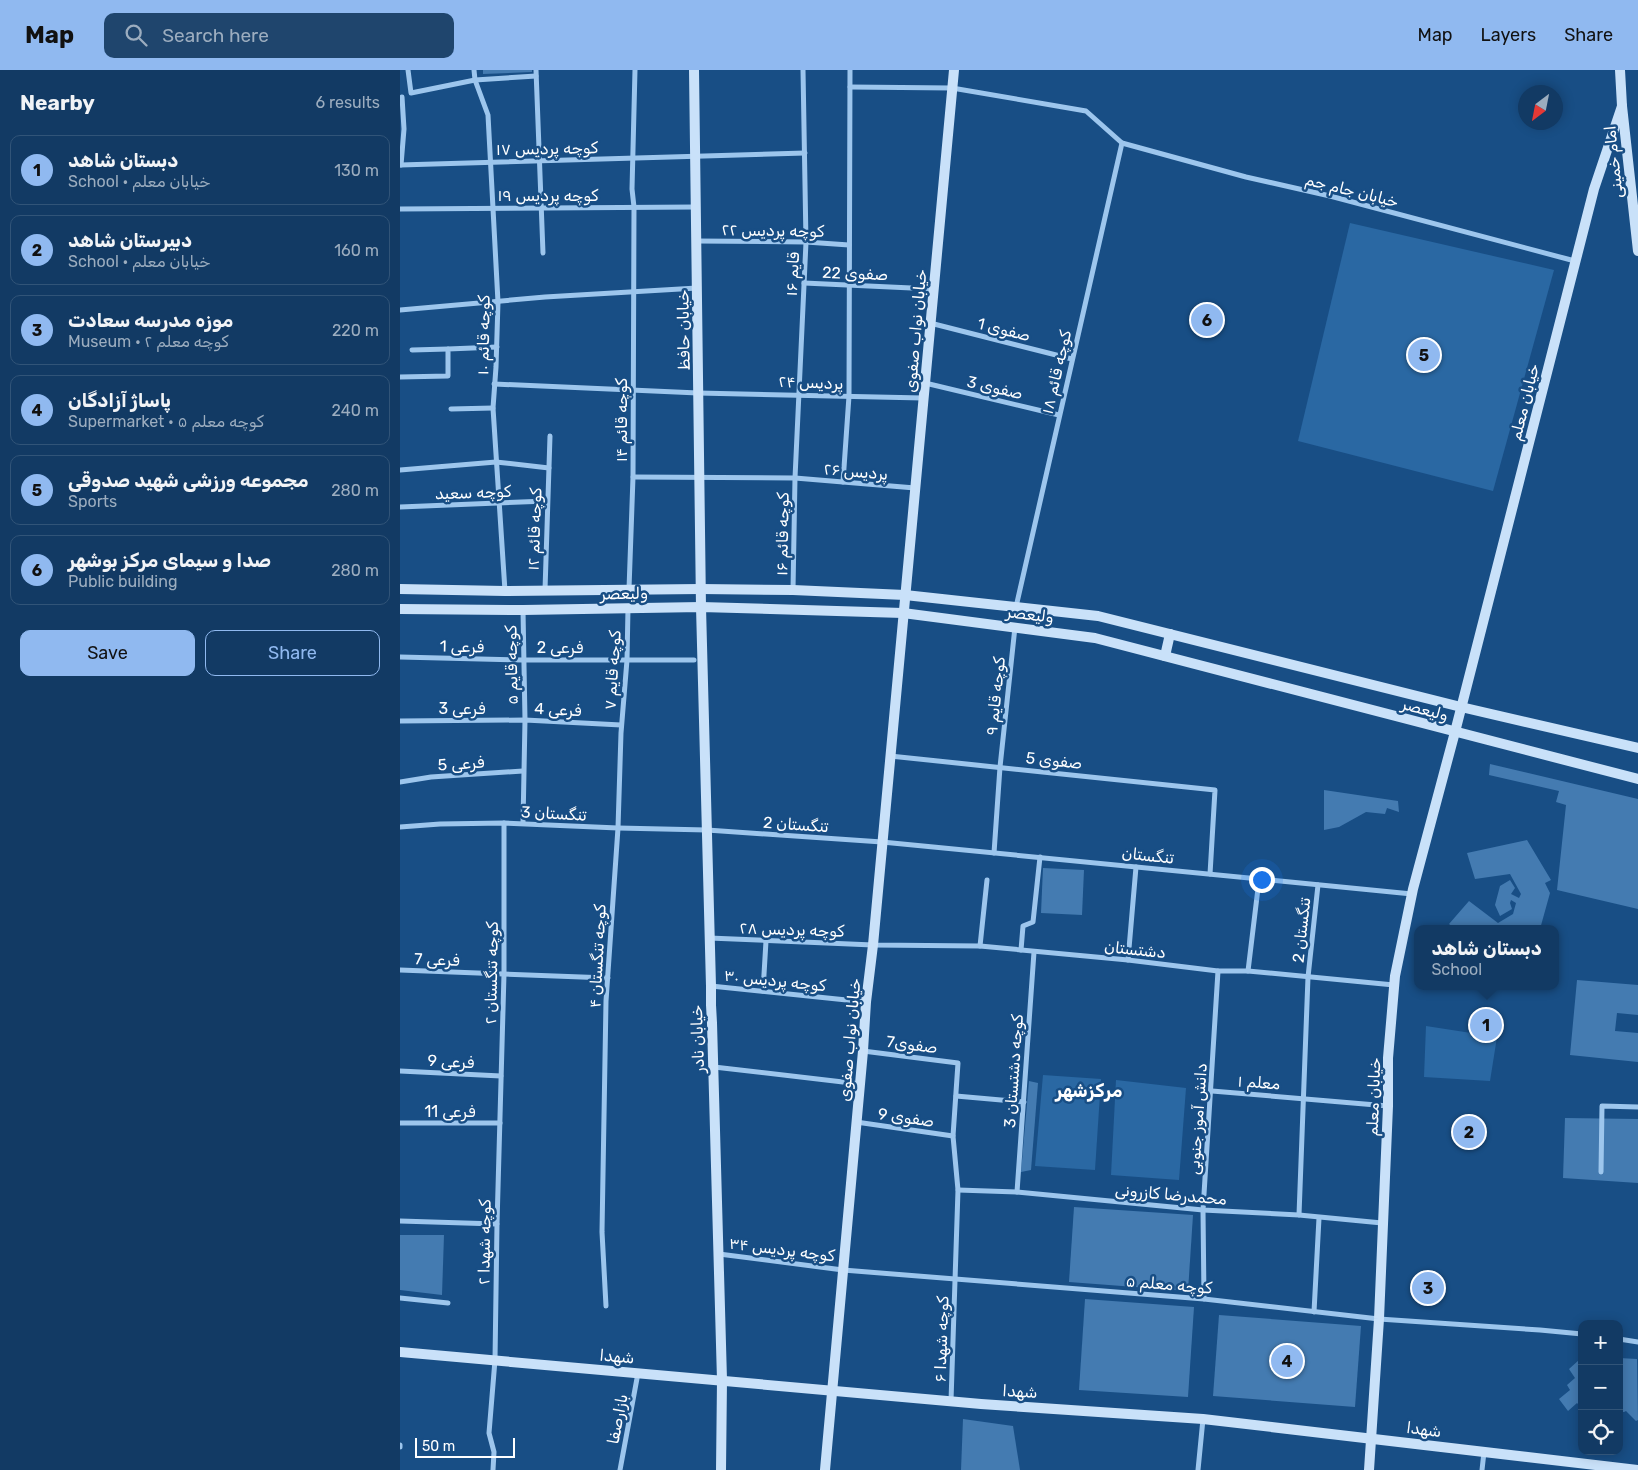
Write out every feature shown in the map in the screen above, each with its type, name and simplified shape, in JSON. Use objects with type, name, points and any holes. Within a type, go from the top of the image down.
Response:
[{"type":"street","points":[[408,70],[410,93]]},
{"type":"street","name":"کوچه قائم ۱۰","points":[[474,70],[475,80],[488,115],[491,161],[498,302],[493,408],[505,591]]},
{"type":"street","points":[[536,70],[543,253]]},
{"type":"street","name":"کوچه قائم ۱۴","points":[[629,590],[633,477],[634,207],[632,189],[635,70]]},
{"type":"street","name":"خیابان حافظ","points":[[694,70],[701,607]]},
{"type":"street","name":"قایم ۱۶","points":[[796,478],[806,242],[804,70]]},
{"type":"street","points":[[843,482],[849,396],[850,70]]},
{"type":"street","name":"خیابان نواب صفوی","points":[[825,1470],[866,1002],[873,944],[954,70]]},
{"type":"street","name":"امام خمینی","points":[[1620,70],[1622,106],[1638,251]]},
{"type":"street","points":[[401,165],[401,97],[410,93],[475,80],[536,76]]},
{"type":"street","points":[[850,87],[952,88],[1086,111],[1122,143]]},
{"type":"street","name":"خیابان معلم","points":[[1369,1470],[1379,1318],[1388,1106],[1388,1058],[1394,985],[1412,894],[1456,732],[1594,189],[1622,106]]},
{"type":"street","name":"خیابان جام جم","points":[[1122,143],[1246,177],[1330,196],[1576,261]]},
{"type":"street","name":"کوچه قائم ۱۸","points":[[1016,607],[1122,143]]},
{"type":"street","name":"کوچه پردیس ۱۷","points":[[401,165],[805,153]]},
{"type":"street","name":"کوچه پردیس ۱۹","points":[[400,209],[696,206]]},
{"type":"street","name":"کوچه پردیس ۲۲","points":[[696,241],[806,242],[848,245]]},
{"type":"street","name":"صفوی 22","points":[[804,283],[934,289]]},
{"type":"street","points":[[400,310],[634,291],[697,288]]},
{"type":"street","name":"صفوی 1","points":[[930,323],[1072,360]]},
{"type":"street","points":[[412,350],[496,346]]},
{"type":"street","points":[[400,377],[448,376],[448,349]]},
{"type":"street","name":"صفوی 3","points":[[925,383],[1060,415]]},
{"type":"street","name":"پردیس ۲۴","points":[[494,384],[923,398]]},
{"type":"street","points":[[452,409],[493,408]]},
{"type":"street","name":"کوچه قائم ۱۲","points":[[545,590],[546,501],[550,436]]},
{"type":"street","points":[[400,470],[496,462],[549,468]]},
{"type":"street","name":"پردیس ۲۶","points":[[633,477],[796,478],[915,488]]},
{"type":"street","name":"کوچه قائم ۱۶","points":[[793,590],[796,478]]},
{"type":"street","name":"کوچه سعید","points":[[400,507],[546,501]]},
{"type":"street","name":"ولیعصر","points":[[400,589],[505,591],[793,590],[905,595],[1098,616],[1461,707],[1638,748]]},
{"type":"street","name":"ولیعصر","points":[[400,609],[523,610],[701,607],[904,613],[1015,627],[1095,638],[1638,779]]},
{"type":"street","name":"خیابان نادر","points":[[701,607],[709,938],[712,986],[710,1005],[714,1067],[722,1380],[721,1470]]},
{"type":"street","name":"کوچه قایم ۷","points":[[618,828],[621,725],[627,660],[628,608]]},
{"type":"street","name":"کوچه قایم ۵","points":[[523,610],[524,824]]},
{"type":"street","name":"کوچه قایم ۹","points":[[994,853],[1000,767],[1015,627]]},
{"type":"street","points":[[1165,656],[1170,634]]},
{"type":"street","name":"فرعی 1","points":[[400,657],[523,660]]},
{"type":"street","name":"فرعی 2","points":[[523,660],[694,660]]},
{"type":"street","name":"فرعی 3","points":[[400,721],[524,720]]},
{"type":"street","name":"فرعی 4","points":[[524,720],[621,725]]},
{"type":"street","name":"صفوی 5","points":[[890,756],[1215,790],[1210,874]]},
{"type":"street","name":"فرعی 5","points":[[400,782],[431,777],[523,771]]},
{"type":"street","name":"تنگستان 3","points":[[400,827],[504,823],[707,830]]},
{"type":"street","name":"کوچه تنگستان ۲","points":[[500,1123],[504,974],[504,823]]},
{"type":"street","name":"کوچه تنگستان ۴","points":[[606,1306],[602,1232],[606,1001],[618,828]]},
{"type":"street","name":"تنگستان 2","points":[[707,830],[882,842]]},
{"type":"street","name":"تنگستان","points":[[882,842],[1412,894]]},
{"type":"street","points":[[1021,950],[1023,926],[1033,922],[1040,857]]},
{"type":"street","points":[[1128,960],[1136,867]]},
{"type":"street","points":[[980,946],[987,880]]},
{"type":"street","points":[[1248,971],[1259,880]]},
{"type":"street","name":"تنگستان 2","points":[[1300,1215],[1308,977],[1318,885]]},
{"type":"street","name":"کوچه پردیس ۲۸","points":[[709,938],[873,944]]},
{"type":"street","points":[[763,991],[766,941]]},
{"type":"street","name":"دشتستان","points":[[873,944],[980,946],[1128,960],[1218,971],[1248,971],[1394,985]]},
{"type":"street","name":"کوچه دشتستان 3","points":[[1017,1192],[1034,952]]},
{"type":"street","name":"فرعی 7","points":[[400,970],[504,974]]},
{"type":"street","name":"دانش آموز جنوبی","points":[[1204,1299],[1203,1210],[1212,1091],[1218,971]]},
{"type":"street","points":[[504,974],[608,978]]},
{"type":"street","name":"کوچه پردیس ۳۰","points":[[712,986],[866,1002]]},
{"type":"street","name":"صفوی7","points":[[863,1051],[958,1062]]},
{"type":"street","name":"کوچه شهدا ۶","points":[[951,1401],[958,1190],[952,1136],[958,1062]]},
{"type":"street","points":[[714,1067],[860,1084]]},
{"type":"street","name":"فرعی 9","points":[[400,1071],[501,1076]]},
{"type":"street","name":"معلم ۱","points":[[1212,1091],[1388,1106]]},
{"type":"street","points":[[956,1096],[1024,1102]]},
{"type":"street","points":[[1601,1172],[1602,1106],[1638,1107]]},
{"type":"street","name":"صفوی 9","points":[[856,1122],[952,1136]]},
{"type":"street","name":"فرعی 11","points":[[400,1123],[500,1123]]},
{"type":"street","name":"کوچه شهدا ۲","points":[[493,1470],[494,1452],[489,1433],[496,1360],[500,1123]]},
{"type":"street","name":"محمدرضا کازرونی","points":[[958,1190],[1017,1192],[1203,1210],[1300,1215],[1382,1223]]},
{"type":"street","points":[[1314,1312],[1319,1218]]},
{"type":"street","points":[[400,1220],[497,1224]]},
{"type":"street","name":"کوچه پردیس ۳۴","points":[[719,1254],[843,1270],[956,1279]]},
{"type":"street","name":"کوچه معلم ۵","points":[[956,1279],[1204,1299],[1379,1318],[1578,1334]]},
{"type":"street","points":[[400,1298],[448,1303]]},
{"type":"street","points":[[1623,1340],[1638,1342]]},
{"type":"street","name":"شهدا","points":[[400,1352],[951,1401],[1203,1419],[1638,1470]]},
{"type":"street","name":"بازارصفا","points":[[620,1470],[638,1373]]},
{"type":"street","points":[[1198,1470],[1203,1419]]},
{"type":"street","points":[[1482,1470],[1484,1451]]},
{"type":"shaded area","points":[[1350,223],[1554,270],[1493,491],[1298,441]]},
{"type":"shaded area","points":[[1426,1026],[1497,1037],[1490,1081],[1424,1077]]},
{"type":"shaded area","points":[[1043,1075],[1101,1079],[1095,1170],[1035,1166]]},
{"type":"shaded area","points":[[1116,1080],[1186,1088],[1179,1180],[1111,1175]]},
{"type":"building","points":[[483,70],[532,70],[532,72],[483,74]]},
{"type":"building","points":[[1490,764],[1638,799],[1638,909],[1557,890],[1566,805],[1556,802],[1559,791],[1489,775]]},
{"type":"building","points":[[1324,790],[1398,801],[1399,812],[1387,808],[1385,814],[1366,812],[1339,827],[1324,830]]},
{"type":"building","points":[[1527,840],[1551,880],[1545,883],[1550,893],[1541,925],[1449,924],[1469,901],[1498,923],[1513,914],[1516,903],[1511,900],[1512,909],[1500,916],[1495,905],[1500,886],[1510,880],[1515,888],[1511,894],[1519,898],[1521,894],[1510,874],[1475,879],[1467,853]]},
{"type":"building","points":[[1043,868],[1084,870],[1082,915],[1041,913]]},
{"type":"building","points":[[1577,980],[1638,985],[1638,1015],[1617,1013],[1615,1031],[1638,1033],[1638,1062],[1570,1055]]},
{"type":"building","points":[[1029,1081],[1038,1083],[1031,1170],[1021,1172]]},
{"type":"building","points":[[1565,1118],[1638,1119],[1638,1183],[1563,1178]]},
{"type":"building","points":[[1074,1207],[1193,1215],[1188,1291],[1069,1282]]},
{"type":"building","points":[[400,1235],[444,1235],[442,1295],[400,1290]]},
{"type":"building","points":[[1085,1299],[1194,1307],[1188,1397],[1079,1390]]},
{"type":"building","points":[[1219,1315],[1361,1326],[1355,1407],[1213,1396]]},
{"type":"building","points":[[1623,1358],[1637,1359],[1638,1420],[1636,1421],[1626,1411],[1624,1412]]},
{"type":"building","points":[[1578,1361],[1578,1404],[1568,1411],[1559,1399],[1570,1390],[1567,1385],[1575,1378],[1569,1369]]},
{"type":"building","points":[[963,1419],[1013,1426],[1020,1470],[961,1470]]},
{"type":"place","name":"صدا و سیمای مرکز بوشهر","points":[[1207,320]]},
{"type":"place","name":"مجموعه ورزشی شهید صدوقی","points":[[1424,355]]},
{"type":"place","name":"دبستان شاهد","points":[[1486,1025]]},
{"type":"place","name":"دبیرستان شاهد","points":[[1469,1132]]},
{"type":"place","name":"موزه مدرسه سعادت","points":[[1428,1288]]},
{"type":"place","name":"پاساژ آزادگان","points":[[1287,1361]]},
{"type":"district","name":"مرکزشهر","points":[[1089,1091]]}]
